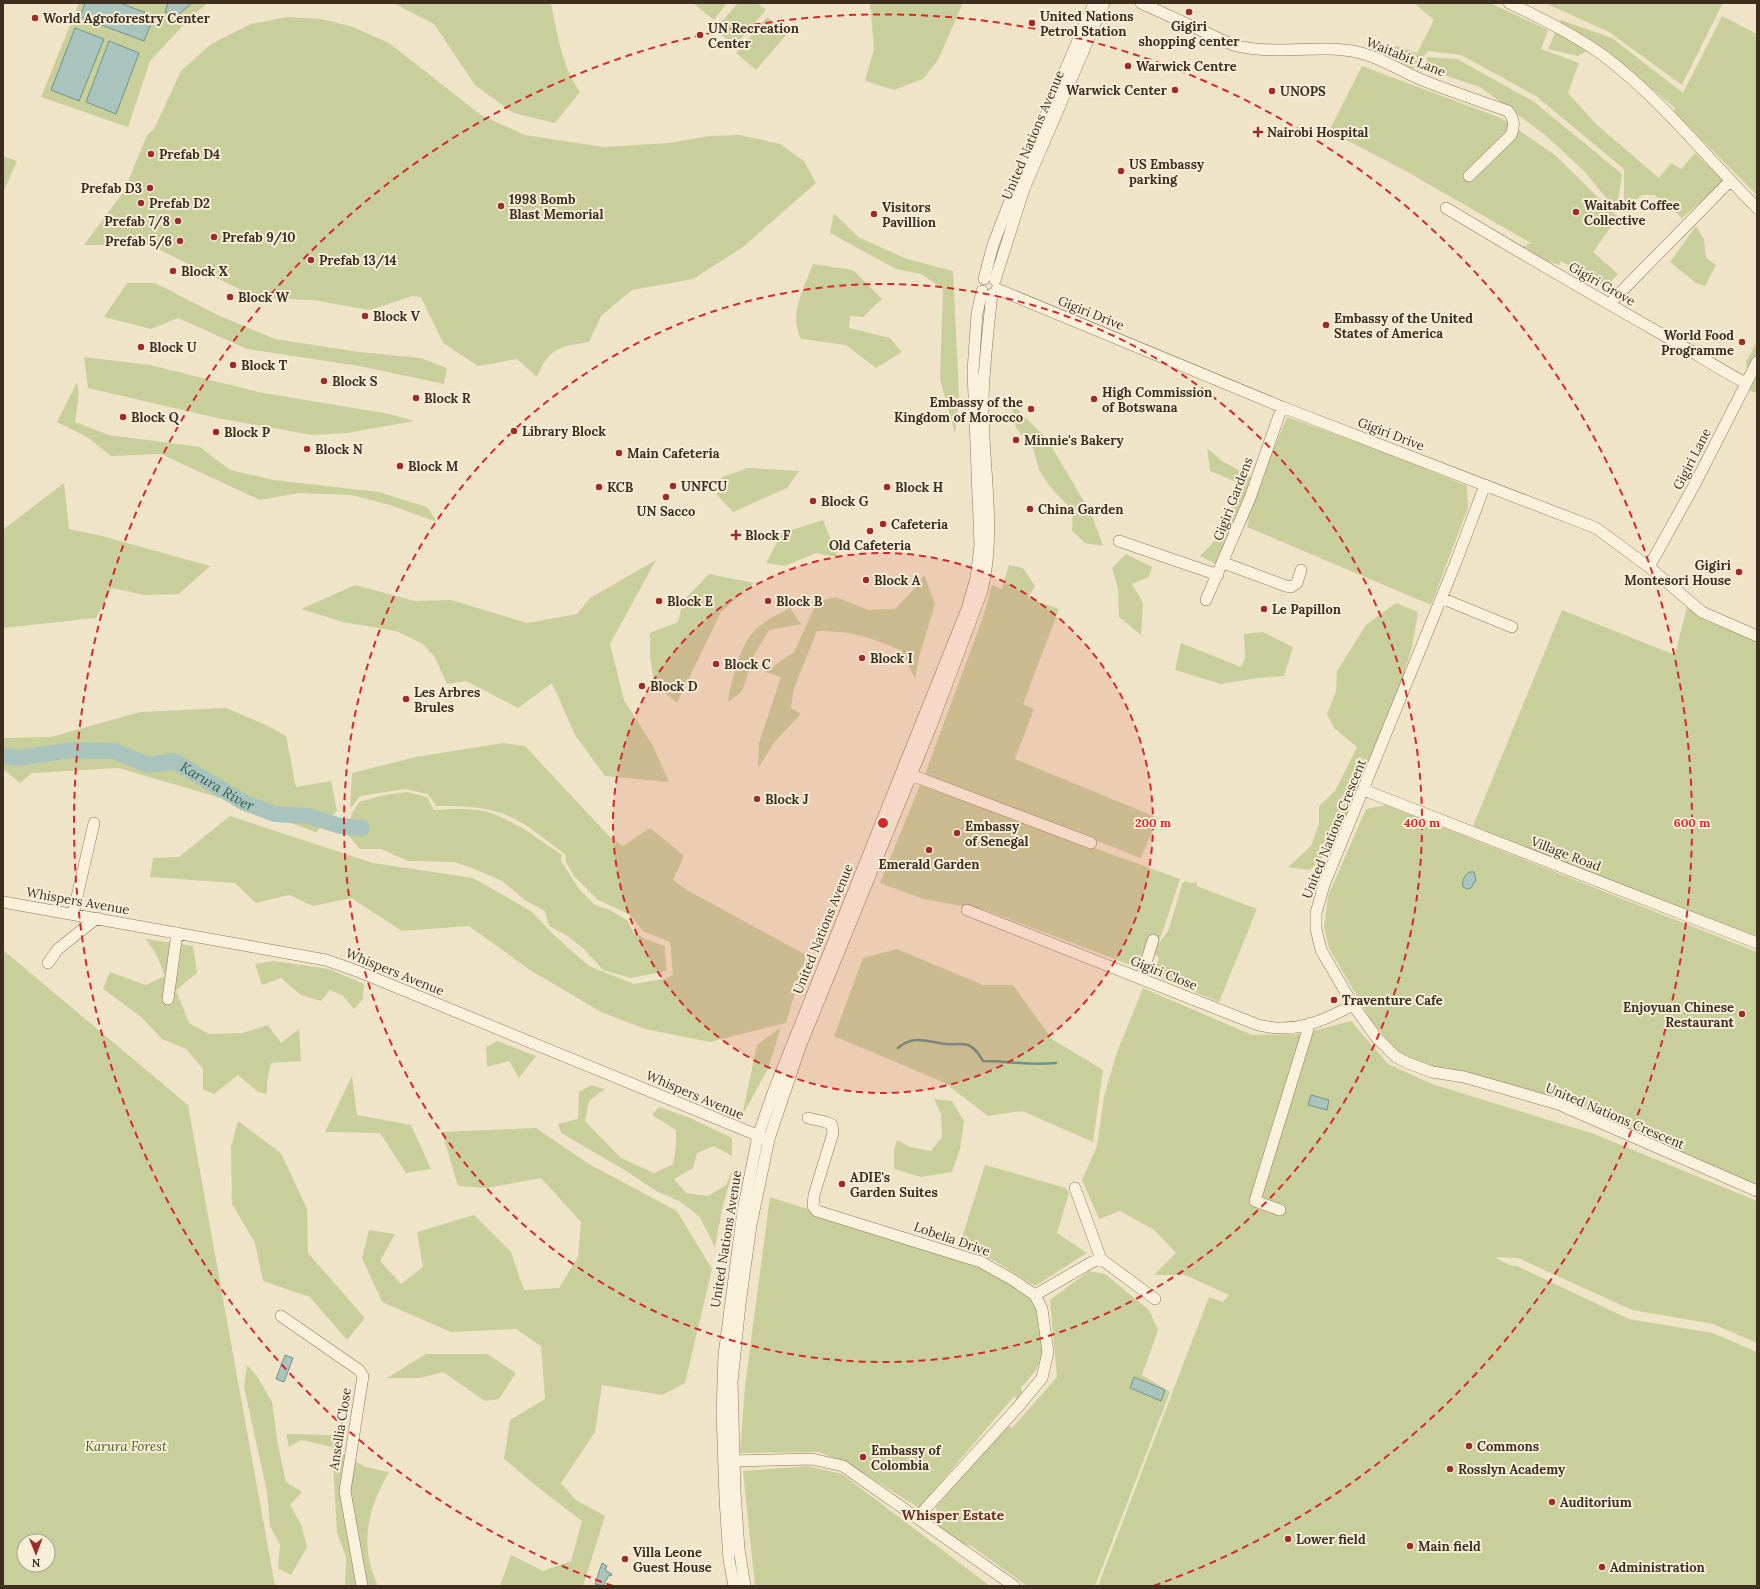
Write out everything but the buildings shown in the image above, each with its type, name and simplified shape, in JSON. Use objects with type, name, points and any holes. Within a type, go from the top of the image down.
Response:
[{"type":"street","name":"United Nations Avenue","points":[[736,1583],[739,1549],[722,1411],[724,1355],[743,1210],[758,1136],[798,1027],[876,849],[911,775],[974,618],[987,572],[989,548],[988,485],[983,401],[993,245],[1016,184],[1094,3]]},
{"type":"street","name":"United Nations Avenue","points":[[729,1461],[732,1382],[740,1304],[751,1225],[769,1139],[800,1048],[967,609],[976,578],[980,545],[973,371],[977,314],[990,287],[1024,189],[1104,3]]},
{"type":"street","name":"Waitabit Lane","points":[[1141,3],[1233,45],[1245,48],[1267,50],[1345,50],[1358,52],[1387,62],[1420,79],[1508,111],[1513,118],[1514,128],[1511,135],[1469,176]]},
{"type":"street","points":[[1509,3],[1536,15],[1603,56],[1674,119],[1730,181],[1757,208]]},
{"type":"street","points":[[1609,304],[1730,181]]},
{"type":"street","name":"Gigiri Grove","points":[[1446,208],[1675,341],[1718,369],[1746,383]]},
{"type":"street","name":"Gigiri Drive","points":[[990,287],[1282,407],[1590,527],[1596,528],[1649,567],[1702,612],[1757,636]]},
{"type":"street","name":"Gigiri Lane","points":[[1649,567],[1696,482],[1757,362]]},
{"type":"street","name":"Gigiri Gardens","points":[[1206,600],[1224,563],[1250,498],[1282,407]]},
{"type":"street","name":"United Nations Crescent","points":[[1485,485],[1364,790],[1324,886],[1316,913],[1316,929],[1321,950],[1353,1005],[1376,1037],[1396,1057],[1432,1072],[1464,1077],[1558,1104],[1757,1190]]},
{"type":"street","points":[[1119,541],[1218,575]]},
{"type":"street","points":[[1224,563],[1292,587],[1297,583],[1301,570]]},
{"type":"street","points":[[1441,598],[1512,627]]},
{"type":"street","points":[[911,775],[1091,843]]},
{"type":"street","name":"Village Road","points":[[1364,790],[1757,943]]},
{"type":"street","points":[[72,914],[94,823]]},
{"type":"street","name":"Whispers Avenue","points":[[3,902],[318,959],[357,971],[758,1136],[769,1139]]},
{"type":"street","name":"Gigiri Close","points":[[967,910],[1258,1025],[1275,1029],[1294,1029],[1310,1023],[1323,1021],[1353,1005]]},
{"type":"street","points":[[48,963],[58,949],[97,918]]},
{"type":"street","points":[[168,999],[177,933]]},
{"type":"street","points":[[1141,979],[1153,940]]},
{"type":"street","points":[[1280,1210],[1255,1201],[1310,1023]]},
{"type":"street","name":"Lobelia Drive","points":[[808,1118],[832,1125],[833,1133],[814,1195],[813,1206],[817,1211],[981,1262],[1014,1280],[1035,1295]]},
{"type":"street","points":[[1075,1188],[1101,1259],[1155,1299]]},
{"type":"street","points":[[917,1518],[1018,1407],[1042,1378],[1046,1368],[1048,1352],[1044,1317],[1035,1295],[1092,1262],[1101,1259]]},
{"type":"street","name":"Ansellia Close","points":[[281,1316],[359,1370],[363,1376],[345,1490],[362,1586]]},
{"type":"street","points":[[729,1461],[812,1459],[843,1466],[1007,1584]]},
{"type":"green space","points":[[79,3],[208,3],[192,16],[150,61],[128,127],[41,97]]},
{"type":"green space","points":[[393,3],[551,3],[564,60],[580,92],[555,123],[513,113],[475,85],[434,24]]},
{"type":"green space","points":[[696,3],[727,3],[714,20],[695,5]]},
{"type":"green space","points":[[738,3],[757,3],[766,10],[735,46],[715,29]]},
{"type":"green space","points":[[870,3],[963,3],[938,60],[923,79],[894,90],[865,81],[874,49]]},
{"type":"green space","points":[[1414,3],[1490,3],[1548,30],[1541,49],[1579,63],[1568,93],[1597,125],[1659,178],[1671,163],[1681,169],[1695,153],[1724,181],[1682,218],[1655,195],[1642,195],[1627,208],[1624,198],[1624,169],[1536,96],[1461,55],[1428,51],[1413,69],[1381,51],[1397,46],[1417,53],[1434,20]]},
{"type":"green space","points":[[1545,3],[1723,3],[1682,85],[1609,32]]},
{"type":"green space","points":[[1722,16],[1757,34],[1757,195],[1674,112],[1675,108],[1597,44],[1578,56],[1548,49],[1561,20],[1612,38],[1683,93]]},
{"type":"green space","points":[[287,17],[322,19],[353,27],[389,43],[481,115],[525,135],[604,147],[669,143],[709,136],[740,135],[780,144],[804,161],[816,183],[743,247],[693,279],[632,290],[601,316],[589,342],[563,347],[551,354],[537,377],[517,359],[478,366],[443,343],[421,297],[412,296],[370,310],[313,300],[257,298],[150,245],[84,245],[124,191],[147,135],[154,129],[181,71],[211,44],[251,24]]},
{"type":"green space","points":[[767,17],[787,34],[756,70],[736,53]]},
{"type":"green space","points":[[1427,57],[1457,59],[1533,101],[1622,174],[1617,211],[1584,171],[1544,134],[1480,87],[1425,69]]},
{"type":"green space","points":[[1362,66],[1501,118],[1555,155],[1618,217],[1593,252],[1618,274],[1606,287],[1561,261],[1559,265],[1538,258],[1520,248],[1531,243],[1404,170],[1329,131]]},
{"type":"green space","points":[[3,156],[17,161],[3,193]]},
{"type":"green space","points":[[834,213],[858,237],[907,259],[953,271],[959,396],[955,434],[940,379],[943,289],[921,274],[896,269],[830,233]]},
{"type":"green space","points":[[1696,226],[1704,239],[1706,258],[1716,265],[1705,286],[1696,283],[1670,262]]},
{"type":"green space","points":[[813,264],[853,270],[882,299],[863,317],[850,316],[849,328],[890,338],[902,352],[876,368],[846,345],[801,339],[797,330],[797,311],[802,292]]},
{"type":"green space","points":[[127,283],[155,283],[220,316],[275,339],[359,352],[421,358],[447,368],[444,384],[359,366],[247,349],[178,318],[151,329],[104,317]]},
{"type":"green space","points":[[1757,342],[1757,393],[1750,391],[1746,362]]},
{"type":"green space","points":[[84,357],[150,365],[263,393],[389,414],[414,421],[347,433],[312,435],[217,418],[88,388]]},
{"type":"green space","points":[[77,382],[79,394],[75,422],[109,435],[200,447],[230,470],[274,480],[379,492],[427,507],[437,522],[390,505],[351,495],[299,493],[260,500],[161,454],[111,456],[87,437],[57,422]]},
{"type":"green space","points":[[1011,403],[1047,439],[1092,515],[1103,546],[1085,543],[1072,531],[1073,511],[1051,488],[1039,470],[1033,448],[1016,428]]},
{"type":"green space","points":[[1287,417],[1387,453],[1467,486],[1468,508],[1431,605],[1247,527],[1249,519],[1216,564],[1200,556],[1216,539],[1227,523],[1233,504],[1236,482],[1210,471],[1207,448],[1222,461],[1260,482]]},
{"type":"green space","points":[[749,468],[799,471],[787,488],[733,512],[717,495],[722,477]]},
{"type":"green space","points":[[64,483],[69,529],[102,536],[210,566],[179,594],[144,595],[112,588],[96,618],[3,628],[4,529]]},
{"type":"green space","points":[[823,520],[838,557],[816,553],[785,566],[766,563],[782,533]]},
{"type":"green space","points":[[1126,554],[1152,567],[1149,577],[1132,584],[1143,603],[1141,635],[1119,617],[1118,589],[1112,568]]},
{"type":"green space","points":[[656,560],[610,644],[624,700],[653,746],[669,782],[605,776],[575,735],[552,683],[518,708],[466,681],[447,684],[434,656],[423,644],[396,631],[343,622],[301,609],[355,585],[415,601],[451,600],[527,623],[577,614],[590,598]]},
{"type":"green space","points":[[1009,565],[1023,568],[1035,586],[1028,598],[1059,609],[1023,704],[1034,709],[1015,759],[1158,818],[1141,858],[925,774],[982,620],[992,585],[1002,589]]},
{"type":"green space","points":[[709,574],[754,583],[721,612],[677,703],[654,683],[650,656],[650,633],[678,622],[683,601]]},
{"type":"green space","points":[[924,575],[935,604],[919,657],[915,679],[902,651],[861,636],[841,632],[817,631],[794,688],[791,708],[801,714],[776,740],[758,768],[759,743],[781,677],[765,672],[794,652],[817,602],[836,597],[868,610],[895,609],[915,588]]},
{"type":"green space","points":[[1396,603],[1418,612],[1412,647],[1397,696],[1343,829],[1320,861],[1309,870],[1288,867],[1311,846],[1319,824],[1319,806],[1335,791],[1357,747],[1334,728],[1327,714],[1336,691],[1337,671],[1366,625]]},
{"type":"green space","points":[[1687,607],[1706,621],[1757,641],[1757,938],[1473,826],[1562,610],[1675,655]]},
{"type":"green space","points":[[790,608],[801,624],[769,630],[755,653],[742,692],[728,702],[737,663],[750,636],[764,623]]},
{"type":"green space","points":[[1263,632],[1293,647],[1284,676],[1257,678],[1221,684],[1175,670],[1181,643],[1241,667],[1245,658],[1244,634]]},
{"type":"green space","points":[[226,708],[268,726],[286,736],[296,787],[331,781],[337,811],[316,832],[211,795],[118,768],[32,773],[20,783],[3,769],[3,738],[51,737],[140,712]]},
{"type":"green space","points":[[503,743],[525,746],[609,836],[623,846],[650,828],[684,856],[673,880],[687,890],[806,955],[786,1023],[710,1042],[645,1029],[601,1012],[530,970],[469,926],[402,931],[351,898],[313,906],[289,895],[256,903],[235,883],[150,877],[153,858],[179,857],[230,816],[373,863],[473,878],[531,911],[555,936],[589,966],[634,984],[664,979],[673,975],[670,942],[643,931],[629,914],[598,900],[574,876],[566,862],[565,854],[531,829],[513,818],[504,814],[480,808],[436,806],[428,794],[405,789],[360,796],[350,809],[352,773],[416,757]]},
{"type":"green space","points":[[920,785],[1180,879],[1158,945],[1169,929],[1182,884],[1185,881],[1190,883],[1197,882],[1197,886],[1257,909],[1219,1002],[1153,975],[1159,958],[1155,954],[1149,972],[985,910],[923,899],[880,883]]},
{"type":"green space","points":[[407,792],[427,797],[434,810],[457,809],[489,812],[522,828],[562,855],[561,861],[579,889],[595,905],[610,910],[628,921],[633,932],[645,939],[665,946],[666,971],[631,978],[603,970],[584,949],[566,935],[549,926],[545,911],[526,901],[502,881],[472,868],[454,862],[408,861],[381,849],[360,849],[347,834],[352,813],[359,802],[384,795]]},
{"type":"green space","points":[[1386,805],[1757,952],[1757,1185],[1592,1113],[1589,1115],[1546,1098],[1543,1094],[1410,1061],[1393,1047],[1371,1020],[1329,948],[1324,927],[1328,896],[1366,809]]},
{"type":"green space","points":[[146,939],[193,946],[197,973],[176,990],[189,1023],[209,1034],[243,1033],[268,1025],[281,1043],[299,1029],[301,1061],[271,1063],[267,1082],[267,1094],[258,1092],[238,1075],[214,1094],[203,1090],[203,1069],[186,1049],[162,1039],[140,1016],[103,989],[110,972],[146,985],[165,976],[156,954]]},
{"type":"green space","points":[[897,949],[983,985],[1013,985],[1052,1039],[1103,1070],[1093,1142],[1022,1111],[988,1116],[945,1083],[834,1036],[863,958]]},
{"type":"green space","name":"Karura Forest","points":[[3,950],[188,1105],[275,1586],[3,1586]]},
{"type":"green space","points":[[274,961],[329,969],[364,984],[363,999],[354,1009],[343,996],[330,990],[321,1001],[301,995],[281,978],[262,985],[255,964]]},
{"type":"green space","points":[[1143,988],[1252,1035],[1301,1034],[1351,1021],[1388,1064],[1432,1084],[1594,1134],[1757,1201],[1757,1343],[1713,1324],[1632,1310],[1518,1258],[1494,1257],[1509,1265],[1517,1266],[1629,1319],[1713,1333],[1757,1352],[1757,1586],[1098,1586],[1209,1297],[1223,1302],[1229,1295],[1185,1275],[1154,1275],[1176,1253],[1154,1230],[1120,1211],[1099,1219],[1082,1180],[1097,1146],[1104,1097],[1116,1055]]},
{"type":"green space","points":[[781,1027],[768,1069],[742,1116],[757,1045]]},
{"type":"green space","points":[[497,1041],[536,1056],[519,1078],[509,1061],[487,1067],[486,1047]]},
{"type":"green space","points":[[352,1076],[357,1115],[411,1125],[431,1169],[406,1173],[380,1133],[325,1132]]},
{"type":"green space","points":[[591,1085],[605,1089],[589,1101],[585,1121],[621,1158],[654,1173],[673,1164],[676,1146],[676,1130],[652,1115],[659,1107],[690,1118],[732,1138],[732,1156],[714,1146],[697,1153],[693,1168],[674,1179],[686,1193],[708,1196],[726,1185],[734,1167],[723,1205],[715,1247],[699,1216],[679,1201],[656,1191],[623,1169],[561,1133],[558,1124],[578,1119],[579,1092]]},
{"type":"green space","points":[[934,1099],[952,1101],[964,1121],[960,1149],[952,1172],[921,1177],[894,1169],[894,1150],[897,1140],[910,1147],[931,1151],[942,1137],[941,1114]]},
{"type":"green space","points":[[238,1121],[281,1153],[307,1209],[308,1253],[365,1318],[347,1340],[310,1297],[263,1281],[255,1243],[232,1204],[231,1147]]},
{"type":"green space","points":[[536,1128],[589,1164],[677,1211],[712,1269],[685,1383],[662,1395],[602,1385],[595,1432],[561,1483],[576,1500],[605,1516],[583,1586],[500,1586],[511,1555],[543,1571],[571,1561],[582,1521],[504,1459],[510,1420],[545,1399],[541,1346],[516,1329],[451,1332],[382,1302],[362,1258],[369,1230],[395,1234],[380,1261],[401,1284],[423,1267],[417,1232],[474,1215],[511,1252],[524,1290],[559,1288],[578,1257],[581,1222],[541,1178],[487,1188],[458,1186],[442,1132]]},
{"type":"green space","points":[[985,1165],[1066,1188],[1069,1193],[1057,1233],[1087,1253],[1035,1286],[995,1261],[959,1247]]},
{"type":"green space","points":[[770,1197],[978,1264],[1034,1298],[1043,1353],[1036,1370],[1021,1388],[1022,1393],[1016,1401],[1015,1395],[919,1508],[852,1466],[819,1452],[740,1453],[745,1386]]},
{"type":"green space","points":[[1089,1271],[1105,1274],[1149,1310],[1158,1330],[1142,1375],[1170,1392],[1095,1586],[1027,1586],[971,1546],[962,1543],[939,1527],[938,1523],[932,1519],[937,1514],[936,1507],[1007,1425],[1012,1428],[1057,1377],[1050,1300]]},
{"type":"green space","points":[[426,1354],[487,1354],[516,1373],[499,1399],[485,1401],[443,1372],[420,1378],[387,1378]]},
{"type":"green space","points":[[247,1365],[257,1376],[272,1402],[278,1445],[286,1482],[302,1492],[290,1505],[301,1524],[307,1547],[291,1575],[278,1568],[280,1545],[270,1526],[267,1492],[244,1387]]},
{"type":"green space","points":[[286,1434],[338,1435],[340,1452],[365,1467],[389,1472],[375,1500],[368,1528],[367,1542],[369,1556],[372,1571],[378,1586],[345,1586],[346,1557],[337,1533],[332,1447],[301,1440],[289,1447]]},
{"type":"green space","points":[[808,1466],[842,1474],[990,1586],[755,1586],[743,1471]]},
{"type":"water","points":[[85,3],[120,3],[154,16],[144,41],[80,17]]},
{"type":"water","points":[[168,3],[192,3],[177,16],[165,12]]},
{"type":"water","points":[[75,28],[104,39],[79,101],[51,90]]},
{"type":"water","points":[[109,41],[139,53],[116,114],[86,102]]},
{"type":"water","points":[[1470,872],[1474,872],[1476,880],[1471,888],[1467,889],[1463,887],[1463,881],[1465,876]]},
{"type":"water","points":[[1311,1095],[1329,1100],[1327,1110],[1308,1105]]},
{"type":"water","points":[[285,1355],[293,1358],[284,1382],[276,1379]]},
{"type":"water","points":[[1134,1377],[1165,1390],[1161,1401],[1130,1388]]},
{"type":"water","points":[[602,1563],[607,1566],[605,1570],[612,1574],[611,1576],[609,1575],[603,1586],[595,1584]]},
{"type":"waterway","name":"Karura River","points":[[3,756],[18,758],[71,750],[114,751],[148,765],[174,761],[245,803],[275,814],[309,816],[340,826],[362,828]]},
{"type":"waterway","points":[[898,1048],[910,1041],[921,1040],[971,1046],[979,1054],[983,1061],[1038,1064],[1056,1063]]},
{"type":"place","name":"Gigiri shopping center","points":[[1189,12]]},
{"type":"place","name":"World Agroforestry Center","points":[[35,18]]},
{"type":"place","name":"United Nations Petrol Station","points":[[1032,23]]},
{"type":"place","name":"UN Recreation Center","points":[[700,35]]},
{"type":"place","name":"Warwick Centre","points":[[1128,66]]},
{"type":"place","name":"Warwick Center","points":[[1175,90]]},
{"type":"place","name":"UNOPS","points":[[1272,91]]},
{"type":"place","name":"Nairobi Hospital","points":[[1258,132]]},
{"type":"place","name":"Prefab D4","points":[[151,154]]},
{"type":"place","name":"US Embassy parking","points":[[1121,171]]},
{"type":"place","name":"Prefab D3","points":[[150,188]]},
{"type":"place","name":"Prefab D2","points":[[141,203]]},
{"type":"place","name":"1998 Bomb Blast Memorial","points":[[501,206]]},
{"type":"place","name":"Waitabit Coffee Collective","points":[[1576,212]]},
{"type":"place","name":"Visitors Pavillion","points":[[874,214]]},
{"type":"place","name":"Prefab 7/8","points":[[178,221]]},
{"type":"place","name":"Prefab 9/10","points":[[214,237]]},
{"type":"place","name":"Prefab 5/6","points":[[180,241]]},
{"type":"place","name":"Prefab 13/14","points":[[311,260]]},
{"type":"place","name":"Block X","points":[[173,271]]},
{"type":"place","name":"Block W","points":[[230,297]]},
{"type":"place","name":"Block V","points":[[365,316]]},
{"type":"place","name":"Embassy of the United States of America","points":[[1326,325]]},
{"type":"place","name":"World Food Programme","points":[[1742,342]]},
{"type":"place","name":"Block U","points":[[141,347]]},
{"type":"place","name":"Block T","points":[[233,365]]},
{"type":"place","name":"Block S","points":[[324,381]]},
{"type":"place","name":"Block R","points":[[416,398]]},
{"type":"place","name":"High Commission of Botswana","points":[[1094,399]]},
{"type":"place","name":"Embassy of the Kingdom of Morocco","points":[[1031,409]]},
{"type":"place","name":"Block Q","points":[[123,417]]},
{"type":"place","name":"Library Block","points":[[514,431]]},
{"type":"place","name":"Block P","points":[[216,432]]},
{"type":"place","name":"Minnie's Bakery","points":[[1016,440]]},
{"type":"place","name":"Block N","points":[[307,449]]},
{"type":"place","name":"Main Cafeteria","points":[[619,453]]},
{"type":"place","name":"Block M","points":[[400,466]]},
{"type":"place","name":"UNFCU","points":[[673,486]]},
{"type":"place","name":"KCB","points":[[599,487]]},
{"type":"place","name":"Block H","points":[[887,487]]},
{"type":"place","name":"UN Sacco","points":[[666,497]]},
{"type":"place","name":"Block G","points":[[813,501]]},
{"type":"place","name":"China Garden","points":[[1030,509]]},
{"type":"place","name":"Cafeteria","points":[[883,524]]},
{"type":"place","name":"Old Cafeteria","points":[[870,531]]},
{"type":"place","name":"Block F","points":[[736,535]]},
{"type":"place","name":"Gigiri Montesori House","points":[[1739,572]]},
{"type":"place","name":"Block A","points":[[866,580]]},
{"type":"place","name":"Block E","points":[[659,601]]},
{"type":"place","name":"Block B","points":[[768,601]]},
{"type":"place","name":"Le Papillon","points":[[1264,609]]},
{"type":"place","name":"Block I","points":[[862,658]]},
{"type":"place","name":"Block C","points":[[716,664]]},
{"type":"place","name":"Block D","points":[[642,686]]},
{"type":"place","name":"Les Arbres Brules","points":[[406,699]]},
{"type":"place","name":"Block J","points":[[757,799]]},
{"type":"place","name":"Embassy of Senegal","points":[[957,833]]},
{"type":"place","name":"Emerald Garden","points":[[929,850]]},
{"type":"place","name":"Traventure Cafe","points":[[1334,1000]]},
{"type":"place","name":"Enjoyuan Chinese Restaurant","points":[[1742,1014]]},
{"type":"place","name":"ADIE's Garden Suites","points":[[842,1184]]},
{"type":"place","name":"Commons","points":[[1469,1446]]},
{"type":"place","name":"Embassy of Colombia","points":[[863,1457]]},
{"type":"place","name":"Rosslyn Academy","points":[[1450,1469]]},
{"type":"place","name":"Auditorium","points":[[1552,1502]]},
{"type":"place","name":"Lower field","points":[[1288,1539]]},
{"type":"place","name":"Main field","points":[[1410,1546]]},
{"type":"place","name":"Villa Leone Guest House","points":[[625,1559]]},
{"type":"place","name":"Administration","points":[[1602,1567]]},
{"type":"district","name":"Whisper Estate","points":[[953,1515]]}]
